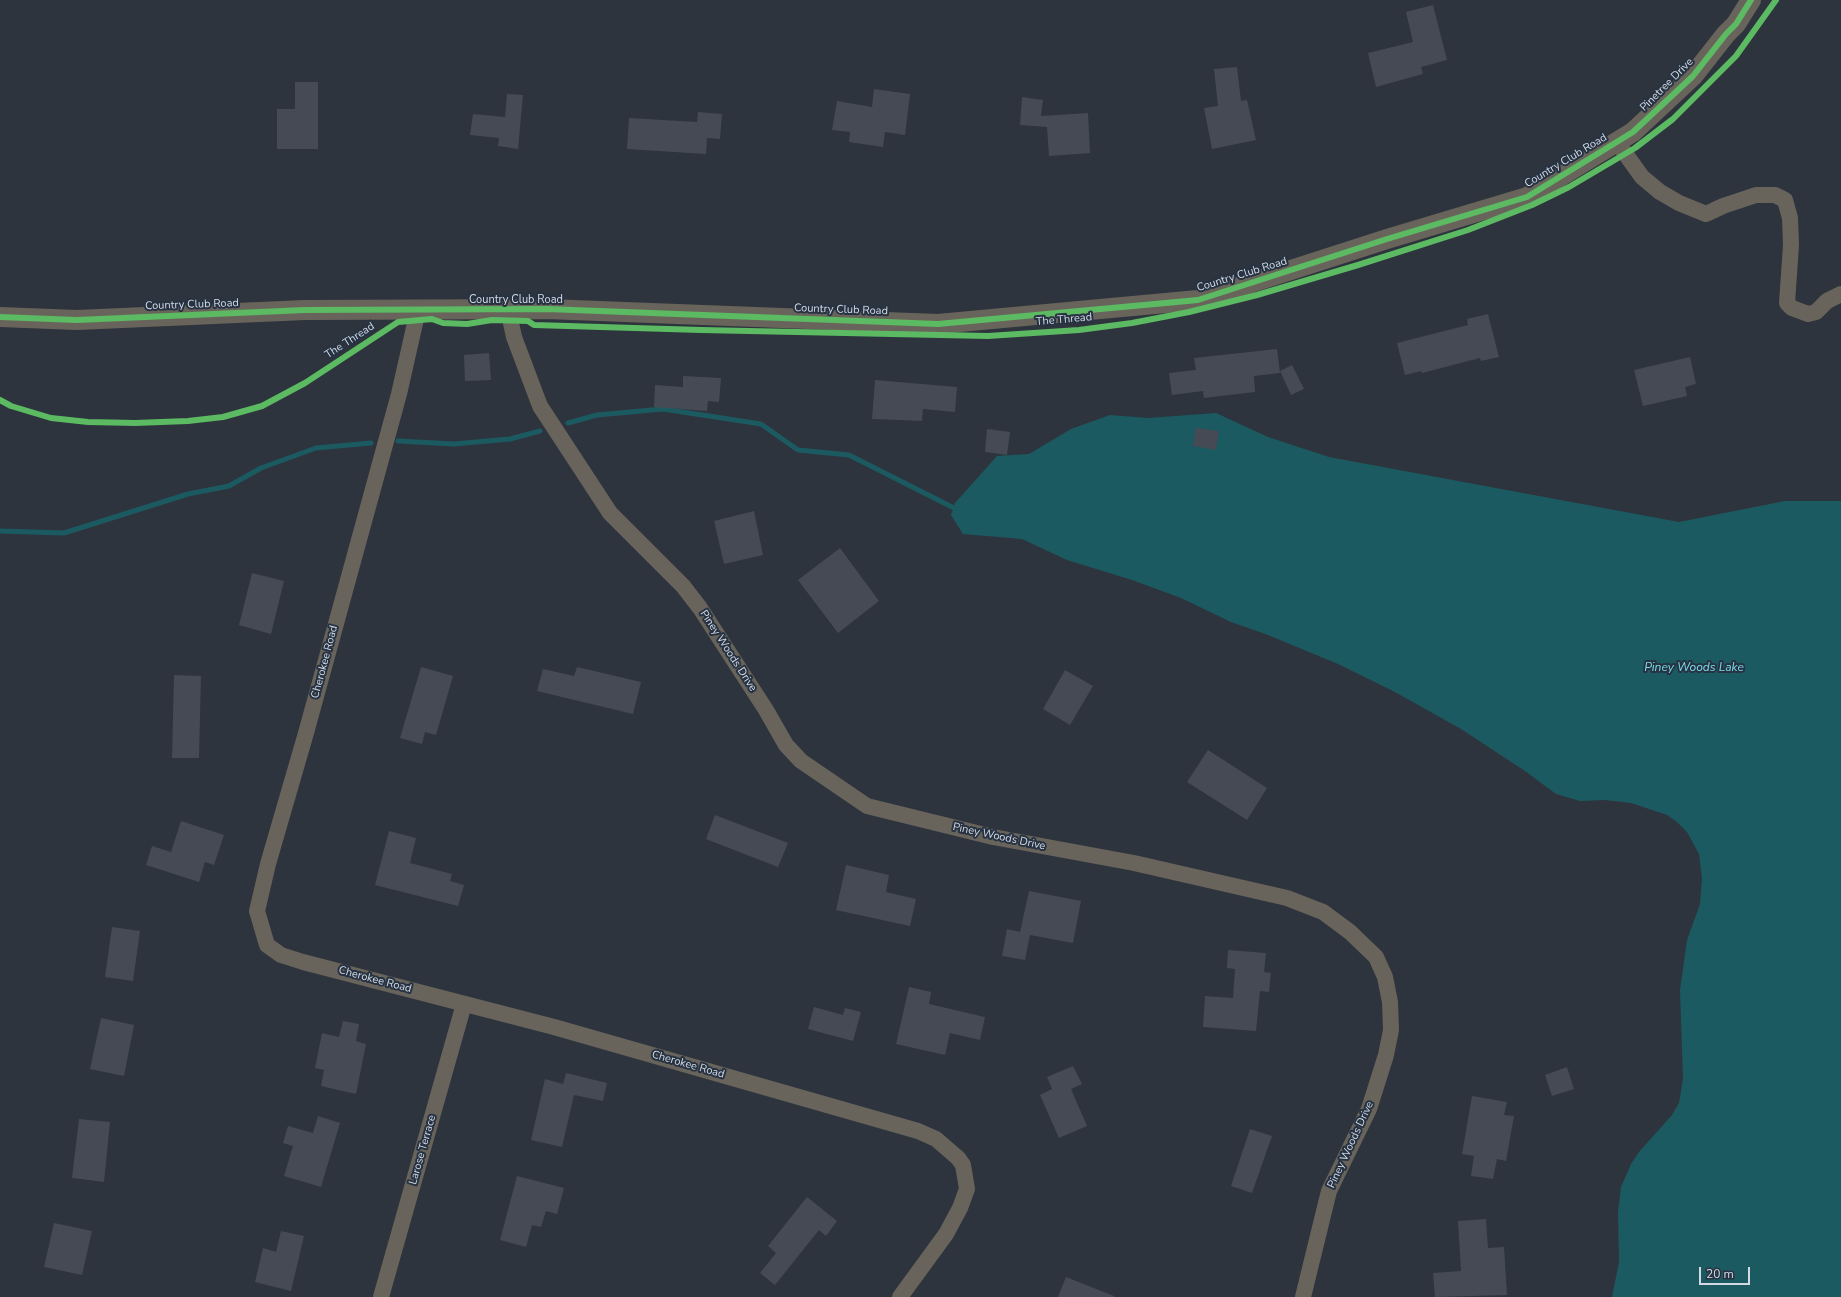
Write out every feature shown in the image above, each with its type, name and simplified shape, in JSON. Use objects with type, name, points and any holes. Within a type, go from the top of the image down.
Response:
[{"type":"street","name":"Pinetree Drive","points":[[1642,123],[1693,76],[1726,34],[1736,24],[1751,0]]},
{"type":"street","name":"Country Club Road","points":[[0,317],[77,320],[305,310],[547,309],[938,324],[1198,300],[1386,239],[1527,197],[1633,132],[1642,123]]},
{"type":"street","points":[[1617,142],[1642,177],[1660,192],[1678,203],[1706,214],[1723,206],[1756,195],[1775,195],[1785,200],[1790,218],[1791,245],[1787,303],[1792,308],[1808,314],[1816,312],[1826,301],[1841,294]]},
{"type":"street","name":"Piney Woods Drive","points":[[508,309],[514,337],[540,406],[610,513],[683,586],[704,615],[766,710],[786,745],[801,761],[868,806],[993,837],[1134,863],[1287,898],[1323,912],[1350,932],[1376,957],[1385,977],[1390,1002],[1391,1030],[1386,1054],[1369,1109],[1329,1191],[1303,1297]]},
{"type":"street","name":"Cherokee Road","points":[[418,310],[398,394],[306,733],[268,864],[257,912],[267,945],[281,955],[554,1027],[918,1131],[936,1139],[958,1158],[962,1165],[967,1190],[960,1208],[946,1234],[900,1297]]},
{"type":"street","name":"Larose Terrace","points":[[381,1297],[464,1004]]},
{"type":"water","name":"Piney Woods Lake","points":[[1216,413],[1268,437],[1329,457],[1679,522],[1785,501],[1841,501],[1841,1297],[1612,1297],[1619,1262],[1618,1212],[1621,1187],[1631,1164],[1639,1152],[1672,1115],[1679,1103],[1683,1079],[1680,990],[1687,940],[1700,904],[1702,878],[1699,854],[1687,832],[1677,822],[1667,815],[1631,803],[1605,800],[1580,801],[1556,794],[1525,771],[1461,729],[1395,692],[1338,664],[1268,635],[1231,622],[1181,598],[1132,580],[1067,560],[1022,539],[963,534],[951,515],[955,503],[997,456],[1029,454],[1071,429],[1110,415],[1148,418]]},
{"type":"building","points":[[1433,5],[1447,60],[1421,67],[1423,74],[1376,87],[1368,53],[1413,42],[1406,12]]},
{"type":"building","points":[[1237,67],[1241,101],[1247,100],[1256,140],[1212,149],[1204,108],[1218,106],[1214,69]]},
{"type":"building","points":[[295,82],[318,82],[318,149],[277,149],[277,109],[295,109]]},
{"type":"building","points":[[874,89],[910,94],[905,135],[885,132],[883,147],[849,142],[850,132],[832,130],[837,101],[872,107]]},
{"type":"building","points":[[507,94],[523,95],[518,149],[498,146],[499,138],[470,135],[473,114],[505,117]]},
{"type":"building","points":[[1022,97],[1043,100],[1041,116],[1088,113],[1090,153],[1049,156],[1047,127],[1020,125]]},
{"type":"building","points":[[698,112],[722,114],[720,139],[707,138],[706,154],[627,149],[629,118],[697,122]]},
{"type":"building","points":[[1488,314],[1499,357],[1481,361],[1480,358],[1422,373],[1421,371],[1405,375],[1397,343],[1468,325],[1467,319]]},
{"type":"building","points":[[1277,349],[1280,373],[1254,376],[1255,392],[1204,398],[1203,391],[1172,395],[1169,373],[1196,370],[1194,358]]},
{"type":"building","points":[[489,353],[491,380],[465,381],[464,355]]},
{"type":"building","points":[[1690,357],[1696,384],[1685,387],[1687,396],[1643,406],[1634,370]]},
{"type":"building","points":[[1292,365],[1304,389],[1291,395],[1280,371]]},
{"type":"building","points":[[683,376],[721,378],[719,402],[708,401],[707,411],[654,407],[655,385],[683,387]]},
{"type":"building","points":[[875,380],[957,387],[955,412],[923,409],[922,421],[872,419]]},
{"type":"building","points":[[1196,428],[1219,431],[1216,450],[1193,446]]},
{"type":"building","points":[[987,429],[1010,432],[1007,455],[985,452]]},
{"type":"building","points":[[754,511],[763,555],[724,564],[714,521]]},
{"type":"building","points":[[840,548],[879,601],[838,633],[798,580]]},
{"type":"building","points":[[252,573],[284,581],[271,634],[239,625]]},
{"type":"building","points":[[421,667],[453,676],[436,735],[425,732],[422,744],[400,738]]},
{"type":"building","points":[[577,667],[641,682],[633,714],[537,691],[543,669],[574,676]]},
{"type":"building","points":[[1065,670],[1093,686],[1070,725],[1043,709]]},
{"type":"building","points":[[174,675],[201,676],[199,758],[172,758]]},
{"type":"building","points":[[1208,750],[1267,788],[1247,820],[1187,782]]},
{"type":"building","points":[[715,815],[788,843],[778,867],[706,839]]},
{"type":"building","points":[[181,821],[224,835],[214,865],[205,862],[199,882],[146,865],[152,846],[171,852]]},
{"type":"building","points":[[389,831],[416,838],[410,863],[452,874],[450,881],[464,885],[458,906],[375,885]]},
{"type":"building","points":[[846,865],[889,875],[886,892],[916,899],[910,926],[836,910]]},
{"type":"building","points":[[1029,891],[1081,901],[1073,943],[1030,935],[1025,960],[1002,956],[1007,929],[1020,932]]},
{"type":"building","points":[[112,927],[140,931],[133,981],[105,977]]},
{"type":"building","points":[[1228,950],[1266,953],[1264,972],[1271,973],[1269,992],[1260,991],[1256,1031],[1203,1027],[1205,996],[1233,998],[1235,969],[1227,968]]},
{"type":"building","points":[[909,987],[931,992],[929,1004],[985,1017],[980,1040],[950,1033],[945,1055],[896,1044]]},
{"type":"building","points":[[814,1007],[843,1015],[845,1008],[861,1012],[853,1041],[808,1029]]},
{"type":"building","points":[[101,1018],[134,1025],[124,1076],[90,1069]]},
{"type":"building","points":[[343,1021],[359,1024],[356,1041],[366,1044],[356,1094],[321,1086],[324,1070],[315,1068],[322,1033],[339,1037]]},
{"type":"building","points":[[1073,1066],[1082,1084],[1071,1089],[1087,1126],[1059,1138],[1040,1095],[1052,1089],[1047,1077]]},
{"type":"building","points":[[1567,1067],[1574,1089],[1552,1096],[1545,1075]]},
{"type":"building","points":[[566,1073],[607,1083],[603,1101],[574,1095],[562,1147],[531,1140],[545,1079],[563,1084]]},
{"type":"building","points":[[1472,1096],[1507,1102],[1504,1115],[1514,1116],[1506,1161],[1497,1159],[1493,1179],[1471,1176],[1474,1156],[1462,1154]]},
{"type":"building","points":[[318,1116],[340,1123],[321,1187],[284,1176],[293,1146],[283,1143],[288,1126],[313,1133]]},
{"type":"building","points":[[79,1119],[110,1122],[104,1182],[72,1178]]},
{"type":"building","points":[[1250,1129],[1272,1136],[1252,1193],[1231,1186]]},
{"type":"building","points":[[517,1176],[564,1188],[557,1214],[546,1211],[541,1227],[532,1225],[526,1247],[500,1240]]},
{"type":"building","points":[[807,1197],[837,1221],[826,1236],[819,1230],[775,1285],[760,1273],[776,1253],[768,1246]]},
{"type":"building","points":[[1486,1219],[1488,1248],[1504,1247],[1507,1295],[1435,1297],[1433,1273],[1461,1271],[1458,1221]]},
{"type":"building","points":[[54,1223],[92,1231],[82,1275],[44,1267]]},
{"type":"building","points":[[281,1231],[304,1236],[291,1291],[255,1282],[263,1248],[276,1252]]},
{"type":"building","points":[[1066,1277],[1114,1296],[1114,1297],[1058,1297]]},
{"type":"waterway","points":[[568,423],[597,415],[663,409],[761,424],[798,450],[849,455],[954,508]]},
{"type":"waterway","points":[[398,441],[454,444],[510,439],[540,431]]},
{"type":"waterway","points":[[0,531],[64,533],[188,494],[229,486],[261,468],[316,448],[371,443]]},
{"type":"cycle path","name":"The Thread","points":[[0,317],[77,320],[305,310],[547,309],[938,324],[1198,300],[1387,239],[1527,197],[1633,132],[1693,76],[1726,34],[1736,24],[1751,0]]},
{"type":"cycle path","name":"The Thread","points":[[0,400],[11,406],[51,418],[88,422],[135,423],[188,421],[223,417],[262,406],[305,383],[398,322],[432,319],[443,323],[467,324],[492,320],[528,321],[534,325],[988,336],[1079,330],[1132,323],[1189,312],[1257,295],[1468,230],[1532,205],[1569,187],[1635,148],[1673,119],[1736,56],[1776,0]]}]
